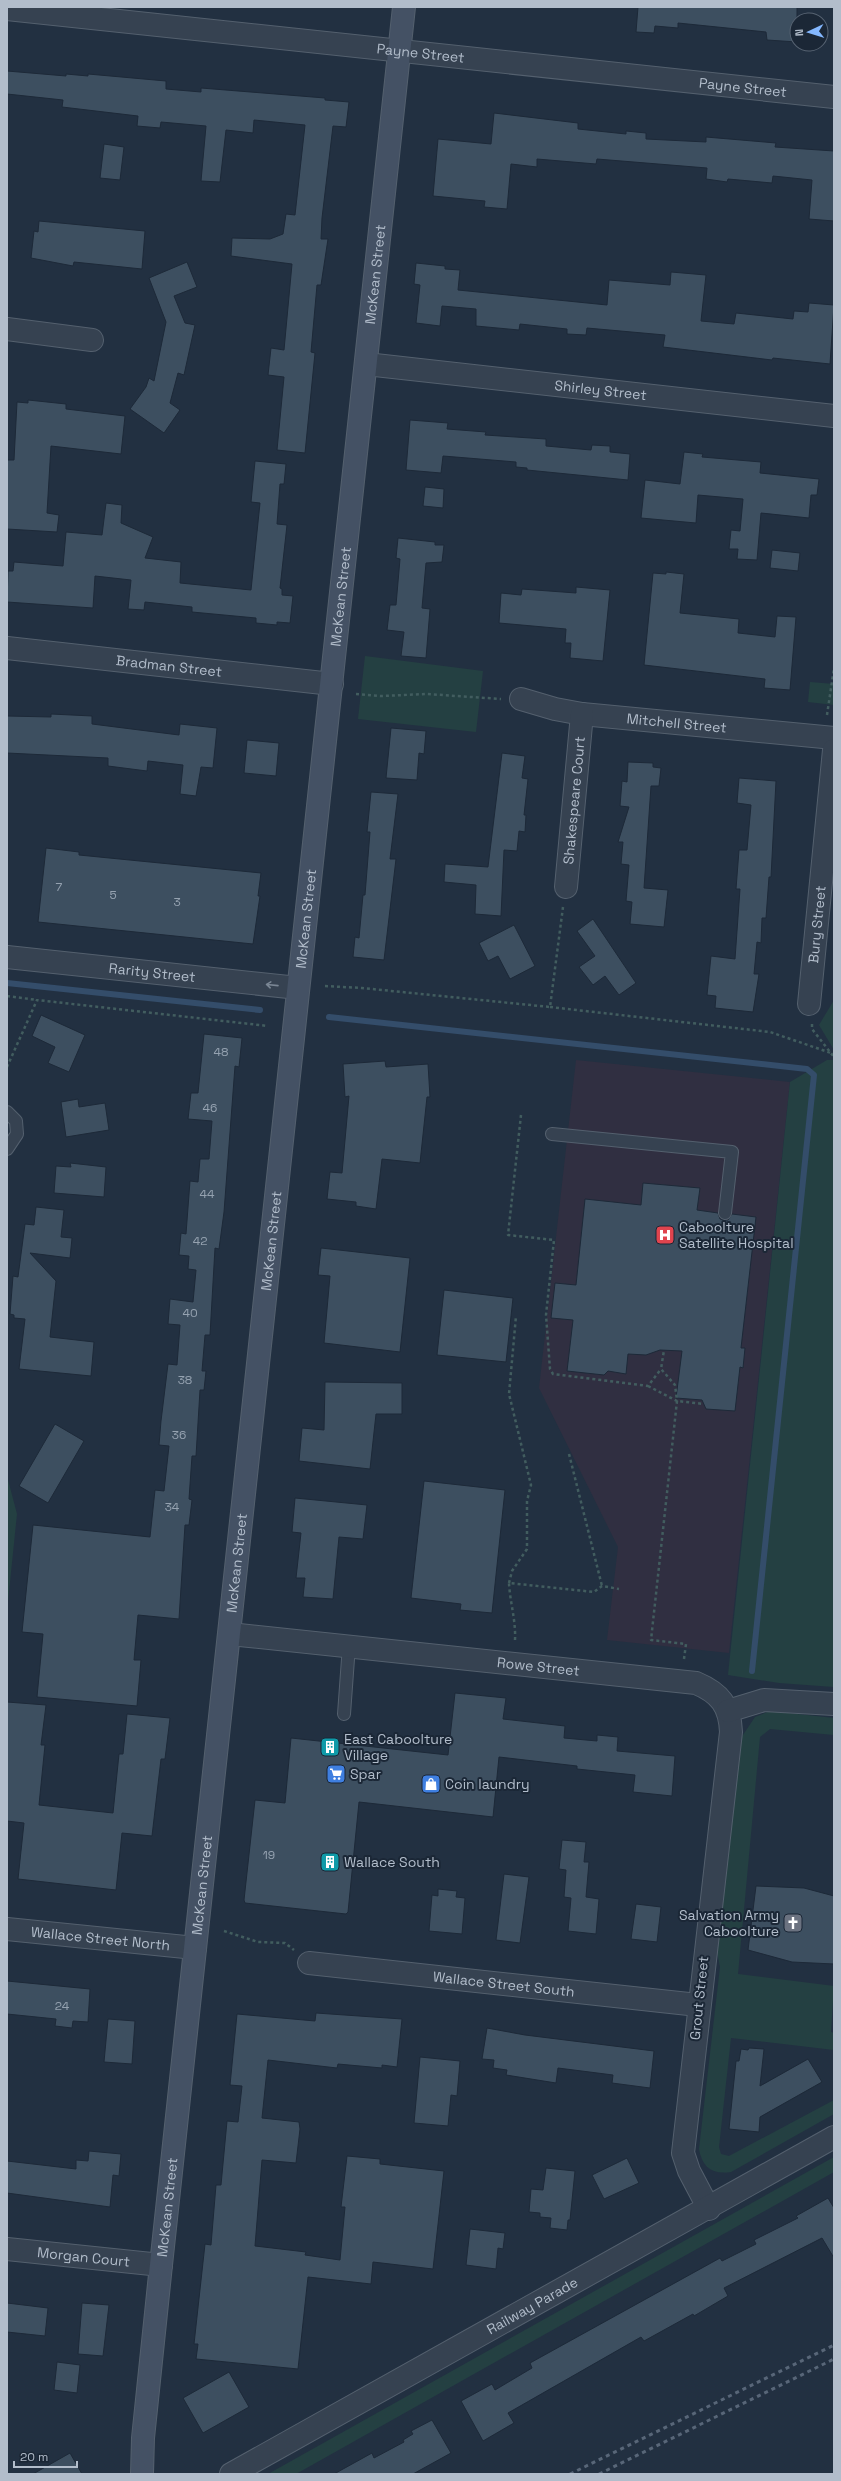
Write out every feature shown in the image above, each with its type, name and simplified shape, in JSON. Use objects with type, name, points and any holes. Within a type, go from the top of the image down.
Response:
[{"type":"main road","name":"McKean Street","points":[[142,2474],[143,2438],[161,2265],[404,7]]},
{"type":"street","name":"Payne Street","points":[[7,9],[834,97]]},
{"type":"street","points":[[7,329],[92,340]]},
{"type":"street","name":"Shirley Street","points":[[366,364],[834,416]]},
{"type":"street","name":"Bradman Street","points":[[7,648],[332,684]]},
{"type":"street","name":"Mitchell Street","points":[[521,699],[556,709],[582,714],[830,729]]},
{"type":"street","name":"Shakespeare Court","points":[[566,887],[582,714]]},
{"type":"street","name":"Bury Street","points":[[809,1004],[834,750]]},
{"type":"street","name":"Rarity Street","points":[[7,957],[298,988]]},
{"type":"street","name":"Rowe Street","points":[[230,1634],[349,1645],[696,1683],[715,1694],[728,1711]]},
{"type":"street","points":[[728,1711],[764,1700],[834,1704]]},
{"type":"street","name":"Grout Street","points":[[709,2209],[689,2171],[683,2153],[698,2006],[731,1732],[728,1711]]},
{"type":"street","name":"Wallace Street North","points":[[7,1929],[195,1948]]},
{"type":"street","name":"Wallace Street South","points":[[309,1963],[698,2006]]},
{"type":"street","name":"Railway Parade","points":[[231,2474],[709,2209],[834,2137]]},
{"type":"street","name":"Morgan Court","points":[[7,2249],[161,2265]]},
{"type":"lane","points":[[7,1112],[16,1121],[17,1134],[7,1149]]},
{"type":"lane","points":[[552,1134],[732,1152],[725,1213]]},
{"type":"lane","points":[[344,1714],[349,1645]]},
{"type":"path","points":[[830,729],[834,668]]},
{"type":"path","points":[[356,694],[381,696],[427,694],[481,699],[521,699]]},
{"type":"path","points":[[550,1007],[566,887]]},
{"type":"path","points":[[325,986],[362,988],[550,1007],[770,1032],[833,1054]]},
{"type":"path","points":[[7,996],[268,1026]]},
{"type":"path","points":[[7,1067],[37,1000]]},
{"type":"path","points":[[809,1004],[812,1029],[834,1057]]},
{"type":"path","points":[[521,1115],[508,1235],[554,1240],[546,1315],[550,1368],[553,1374],[648,1386],[677,1402],[704,1404]]},
{"type":"path","points":[[515,1640],[516,1623],[510,1598],[509,1583],[512,1571],[527,1549],[527,1501],[531,1485],[509,1394],[516,1316]]},
{"type":"path","points":[[648,1386],[661,1369],[664,1350]]},
{"type":"path","points":[[661,1369],[675,1385],[677,1402],[652,1640],[686,1644],[684,1659]]},
{"type":"path","points":[[569,1454],[602,1586]]},
{"type":"path","points":[[509,1583],[594,1592],[602,1586],[619,1589]]},
{"type":"path","points":[[224,1931],[258,1942],[285,1943],[309,1963]]},
{"type":"shaded area","name":"Caboolture Satellite Hospital","points":[[576,1060],[790,1082],[729,1653],[607,1640],[618,1547],[539,1388]]},
{"type":"green space","points":[[365,656],[483,671],[476,732],[358,719]]},
{"type":"green space","points":[[810,682],[834,684],[834,705],[808,702]]},
{"type":"green space","points":[[834,1000],[834,1050],[819,1025]]},
{"type":"green space","points":[[827,1060],[834,1060],[834,1687],[779,1683],[728,1675],[790,1082]]},
{"type":"green space","points":[[7,1476],[17,1514],[7,1611]]},
{"type":"green space","points":[[770,1711],[834,1718],[834,1735],[770,1729],[760,1737],[738,1974],[834,1986],[831,2032],[834,2033],[834,2050],[731,2038],[719,2147],[721,2154],[729,2156],[834,2100],[834,2114],[731,2172],[724,2173],[713,2171],[705,2165],[699,2149],[720,1967],[717,1952],[722,1895],[741,1738],[755,1717]]},
{"type":"green space","points":[[834,2157],[834,2172],[296,2474],[268,2474]]},
{"type":"building","points":[[638,7],[797,7],[797,12],[789,12],[789,41],[767,40],[766,32],[678,23],[678,28],[655,26],[654,33],[636,32]]},
{"type":"building","points":[[7,71],[66,76],[66,74],[88,76],[88,74],[166,81],[166,89],[201,92],[201,88],[325,98],[325,100],[349,102],[346,127],[333,126],[322,218],[321,239],[328,239],[321,285],[317,285],[311,352],[315,353],[305,453],[277,450],[284,377],[268,375],[271,348],[284,350],[292,264],[231,256],[232,238],[270,239],[283,234],[286,214],[295,215],[305,125],[254,120],[253,133],[226,130],[220,182],[201,181],[206,126],[161,122],[160,128],[137,126],[138,116],[62,107],[63,100],[7,94]]},
{"type":"building","points":[[494,113],[578,123],[578,129],[626,134],[626,131],[646,133],[646,139],[706,142],[706,137],[776,143],[775,147],[834,151],[834,221],[809,219],[812,180],[773,176],[772,183],[728,179],[727,182],[706,179],[707,168],[597,159],[596,164],[537,159],[537,167],[511,164],[507,209],[484,207],[485,201],[433,196],[438,139],[491,144]]},
{"type":"building","points":[[104,144],[124,147],[120,180],[100,178]]},
{"type":"building","points":[[39,221],[145,231],[142,269],[74,262],[73,266],[31,258],[34,231],[38,232]]},
{"type":"building","points":[[187,262],[197,287],[174,296],[185,323],[195,325],[184,375],[178,373],[170,403],[180,410],[164,433],[130,409],[146,387],[149,378],[154,381],[166,322],[149,278]]},
{"type":"building","points":[[416,263],[445,266],[445,269],[460,270],[458,290],[607,305],[609,280],[670,285],[671,272],[706,275],[701,321],[734,324],[736,313],[793,319],[794,311],[808,312],[809,303],[834,305],[830,364],[773,358],[772,360],[663,347],[665,335],[587,328],[586,335],[567,334],[567,329],[520,324],[519,330],[476,326],[476,309],[442,306],[440,326],[416,323],[420,285],[414,284]]},
{"type":"building","points":[[28,400],[66,404],[66,409],[125,416],[121,454],[51,446],[47,513],[59,515],[57,532],[7,529],[7,460],[14,460],[17,402],[28,403]]},
{"type":"building","points":[[410,420],[448,423],[447,429],[486,432],[485,435],[546,439],[546,446],[591,450],[592,445],[610,446],[610,452],[630,454],[628,480],[527,470],[527,468],[516,467],[516,462],[443,456],[441,473],[406,470]]},
{"type":"building","points":[[684,452],[703,454],[702,457],[761,462],[760,473],[819,479],[817,495],[811,495],[809,518],[761,513],[757,560],[737,559],[738,549],[729,549],[731,530],[740,531],[743,499],[698,495],[696,523],[641,518],[645,480],[680,484]]},
{"type":"building","points":[[255,461],[286,464],[284,484],[280,484],[277,524],[287,525],[280,588],[282,589],[282,595],[293,596],[290,623],[277,622],[277,625],[256,623],[256,618],[192,612],[192,607],[145,602],[144,610],[128,609],[131,580],[95,576],[93,608],[7,602],[8,571],[13,571],[14,562],[63,566],[66,532],[102,535],[106,503],[122,505],[121,523],[153,537],[145,558],[181,562],[180,583],[251,590],[260,503],[251,502]]},
{"type":"building","points":[[425,487],[444,489],[443,508],[423,506]]},
{"type":"building","points":[[398,538],[435,542],[435,545],[444,545],[442,562],[426,563],[422,608],[430,609],[426,658],[401,656],[404,632],[387,630],[390,605],[396,605],[400,559],[396,558]]},
{"type":"building","points":[[772,550],[800,553],[798,571],[770,568]]},
{"type":"building","points":[[666,572],[684,574],[680,613],[739,619],[738,633],[775,637],[777,616],[796,617],[790,690],[764,688],[765,679],[644,665],[653,573],[666,574]]},
{"type":"building","points":[[576,587],[610,590],[603,661],[570,658],[571,643],[565,643],[566,629],[499,623],[501,593],[521,595],[522,589],[576,593]]},
{"type":"building","points":[[51,714],[92,716],[92,724],[179,735],[180,724],[217,728],[213,768],[201,767],[196,796],[180,794],[183,765],[148,761],[147,771],[108,766],[108,758],[7,753],[7,716],[51,717]]},
{"type":"building","points":[[391,728],[426,731],[424,754],[419,753],[417,780],[386,778]]},
{"type":"building","points":[[247,740],[279,743],[276,776],[244,773]]},
{"type":"building","points":[[502,753],[525,756],[522,778],[528,779],[524,815],[526,815],[525,832],[519,831],[517,851],[504,850],[501,916],[475,914],[476,885],[444,882],[445,864],[488,867]]},
{"type":"building","points":[[628,762],[653,763],[653,767],[661,768],[659,786],[651,786],[644,888],[668,890],[664,927],[630,924],[632,902],[626,901],[629,865],[621,864],[623,842],[618,842],[629,807],[620,806],[622,781],[627,782]]},
{"type":"building","points":[[739,778],[776,781],[771,877],[769,877],[766,918],[762,918],[761,943],[757,942],[754,974],[759,974],[753,1012],[715,1008],[716,996],[707,995],[711,956],[735,959],[740,889],[736,889],[739,850],[747,850],[751,805],[737,803]]},
{"type":"building","points":[[371,792],[398,794],[390,859],[396,859],[384,960],[353,957],[355,937],[359,938],[363,895],[365,895],[370,832],[367,832]]},
{"type":"building","points":[[46,848],[79,852],[79,855],[261,873],[258,896],[260,896],[253,944],[38,922]]},
{"type":"building","points":[[593,919],[636,983],[619,995],[605,976],[593,985],[579,967],[595,956],[577,931]]},
{"type":"building","points":[[514,925],[535,966],[510,979],[498,956],[488,961],[479,943]]},
{"type":"building","points":[[41,1015],[85,1035],[69,1072],[48,1063],[55,1047],[32,1036]]},
{"type":"building","points":[[204,1034],[242,1038],[239,1067],[235,1066],[224,1212],[219,1249],[215,1248],[210,1335],[205,1335],[202,1371],[206,1371],[204,1390],[200,1390],[196,1456],[192,1456],[189,1499],[192,1500],[189,1525],[185,1525],[179,1619],[138,1615],[134,1660],[141,1660],[137,1706],[37,1697],[43,1634],[22,1632],[33,1525],[150,1537],[155,1490],[164,1491],[169,1446],[159,1445],[161,1421],[168,1364],[177,1365],[180,1325],[168,1324],[170,1299],[193,1302],[196,1270],[188,1269],[189,1256],[179,1255],[181,1233],[186,1234],[190,1181],[198,1182],[200,1159],[209,1159],[212,1121],[188,1119],[191,1093],[198,1093]]},
{"type":"building","points":[[385,1061],[386,1067],[428,1064],[430,1097],[427,1097],[420,1163],[382,1159],[376,1209],[356,1206],[356,1202],[327,1199],[330,1172],[342,1173],[349,1096],[345,1097],[343,1064]]},
{"type":"building","points":[[78,1099],[79,1107],[105,1103],[109,1130],[66,1137],[61,1102]]},
{"type":"building","points":[[70,1163],[106,1167],[104,1197],[54,1193],[56,1166],[71,1167]]},
{"type":"building","points":[[643,1183],[700,1188],[697,1210],[718,1213],[720,1219],[728,1220],[732,1214],[756,1217],[741,1348],[745,1348],[743,1368],[740,1367],[735,1411],[706,1409],[702,1400],[676,1398],[682,1351],[660,1350],[646,1355],[628,1354],[626,1374],[608,1371],[604,1375],[567,1371],[573,1320],[551,1318],[555,1283],[576,1285],[585,1199],[641,1205]]},
{"type":"building","points":[[36,1207],[64,1210],[61,1237],[72,1238],[70,1258],[30,1253],[56,1281],[50,1337],[94,1342],[91,1376],[19,1369],[25,1319],[14,1318],[14,1315],[10,1314],[13,1276],[18,1277],[25,1224],[34,1225]]},
{"type":"building","points":[[321,1248],[410,1258],[400,1352],[324,1343],[330,1276],[318,1275]]},
{"type":"building","points":[[444,1290],[513,1298],[506,1362],[437,1355]]},
{"type":"building","points":[[325,1382],[402,1383],[402,1414],[376,1414],[370,1469],[299,1461],[302,1428],[324,1430]]},
{"type":"building","points":[[55,1424],[84,1441],[48,1503],[19,1486]]},
{"type":"building","points":[[424,1481],[505,1490],[492,1613],[460,1610],[461,1604],[411,1598]]},
{"type":"building","points":[[295,1498],[367,1505],[363,1539],[339,1537],[333,1599],[303,1597],[305,1578],[296,1578],[301,1533],[292,1532]]},
{"type":"building","points":[[455,1693],[506,1698],[503,1719],[565,1726],[564,1738],[597,1741],[597,1735],[618,1737],[617,1751],[675,1756],[672,1796],[633,1792],[635,1775],[577,1769],[577,1766],[499,1757],[493,1817],[359,1802],[348,1912],[346,1914],[245,1903],[244,1900],[255,1800],[285,1803],[291,1738],[448,1755]]},
{"type":"building","points":[[7,1702],[46,1705],[41,1745],[45,1745],[39,1805],[113,1813],[119,1754],[123,1754],[127,1714],[170,1718],[165,1759],[161,1759],[152,1836],[122,1833],[116,1890],[18,1879],[24,1823],[7,1821]]},
{"type":"building","points":[[562,1840],[586,1842],[584,1862],[589,1862],[586,1897],[599,1899],[596,1934],[568,1931],[571,1898],[564,1897],[566,1870],[559,1869]]},
{"type":"building","points":[[504,1874],[529,1877],[520,1943],[496,1940]]},
{"type":"building","name":"Salvation Army Caboolture","points":[[756,1886],[804,1888],[834,1896],[834,1964],[792,1962],[748,1950]]},
{"type":"building","points":[[438,1889],[457,1891],[456,1897],[465,1898],[462,1934],[429,1931],[432,1895],[438,1896]]},
{"type":"building","points":[[636,1904],[661,1907],[657,1942],[631,1939]]},
{"type":"building","points":[[7,1981],[90,1989],[88,2022],[73,2021],[72,2028],[55,2026],[56,2019],[7,2014]]},
{"type":"building","points":[[316,2013],[402,2019],[397,2067],[382,2065],[382,2068],[338,2064],[337,2068],[268,2060],[262,2118],[299,2122],[300,2129],[296,2163],[262,2160],[255,2246],[306,2252],[305,2255],[340,2260],[345,2207],[341,2207],[347,2156],[380,2159],[380,2164],[444,2171],[433,2269],[373,2262],[371,2284],[308,2277],[298,2369],[196,2359],[198,2344],[194,2344],[205,2244],[211,2245],[216,2185],[221,2185],[227,2121],[238,2122],[242,2086],[230,2085],[237,2014],[315,2021]]},
{"type":"building","points":[[108,2019],[135,2021],[132,2064],[104,2062]]},
{"type":"building","points":[[487,2028],[525,2035],[654,2051],[650,2088],[612,2083],[613,2075],[558,2068],[556,2083],[506,2075],[507,2070],[493,2068],[494,2060],[482,2059]]},
{"type":"building","points":[[749,2048],[764,2049],[760,2086],[808,2059],[822,2082],[760,2117],[759,2132],[729,2129],[736,2061],[739,2061],[741,2049],[748,2050]]},
{"type":"building","points":[[420,2057],[460,2061],[457,2096],[451,2095],[448,2126],[414,2123]]},
{"type":"building","points":[[89,2151],[121,2154],[119,2176],[113,2175],[110,2207],[7,2193],[7,2161],[76,2169],[76,2160],[88,2161]]},
{"type":"building","points":[[627,2158],[639,2183],[604,2199],[592,2175]]},
{"type":"building","points":[[546,2168],[575,2171],[570,2220],[568,2220],[567,2230],[550,2228],[551,2218],[540,2217],[540,2213],[529,2212],[531,2189],[543,2190]]},
{"type":"building","points":[[828,2198],[834,2208],[834,2258],[822,2238],[724,2288],[728,2296],[694,2316],[693,2314],[644,2341],[641,2337],[508,2413],[514,2423],[483,2441],[461,2401],[492,2384],[495,2390],[532,2368],[530,2363],[720,2258],[722,2261],[756,2244],[754,2240],[798,2218],[796,2216]]},
{"type":"building","points":[[470,2229],[505,2233],[503,2249],[498,2248],[496,2269],[466,2265]]},
{"type":"building","points":[[7,2303],[48,2308],[45,2336],[7,2332]]},
{"type":"building","points":[[82,2303],[109,2305],[103,2356],[78,2354]]},
{"type":"building","points":[[57,2362],[80,2365],[77,2393],[54,2390]]},
{"type":"building","points":[[229,2372],[249,2407],[203,2433],[183,2398]]},
{"type":"building","points":[[432,2420],[451,2453],[413,2474],[334,2474],[372,2453],[374,2458],[404,2442],[403,2440],[413,2434],[411,2431]]},
{"type":"building","points":[[70,2453],[82,2474],[33,2474]]},
{"type":"waterway","points":[[7,983],[260,1010]]},
{"type":"waterway","points":[[329,1017],[807,1069],[814,1075],[752,1671]]},
{"type":"railway","points":[[570,2474],[834,2345]]},
{"type":"railway","points":[[599,2474],[834,2359]]},
{"type":"place","name":"Caboolture Satellite Hospital","points":[[665,1235]]},
{"type":"place","name":"East Caboolture Village","points":[[330,1747]]},
{"type":"place","name":"Spar","points":[[336,1774]]},
{"type":"place","name":"Coin laundry","points":[[431,1784]]},
{"type":"place","name":"Wallace South","points":[[330,1862]]},
{"type":"place","name":"Salvation Army Caboolture","points":[[793,1923]]}]
